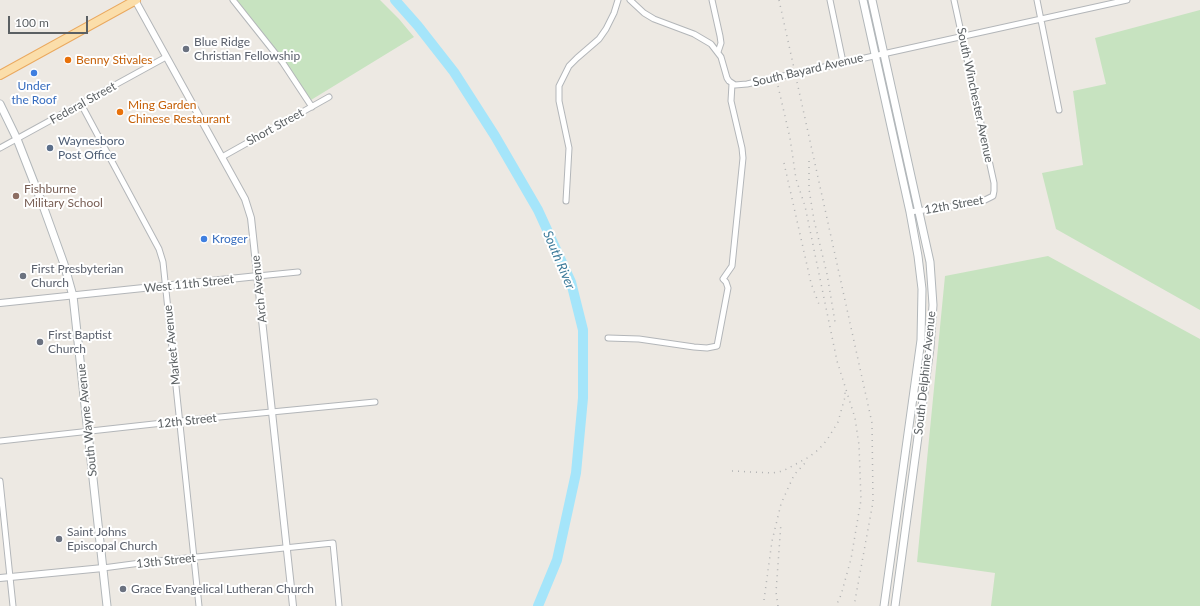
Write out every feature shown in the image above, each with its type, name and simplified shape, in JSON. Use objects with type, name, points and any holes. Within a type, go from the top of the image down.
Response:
[{"type":"main road","points":[[0,75],[135,0]]},
{"type":"main road","name":"South Delphine Avenue","points":[[863,0],[874,56],[910,212],[922,289],[921,340],[884,606]]},
{"type":"main road","name":"South Delphine Avenue","points":[[872,0],[930,262],[933,305],[930,348],[895,606]]},
{"type":"main road","name":"South Wayne Avenue","points":[[0,104],[17,139],[64,264],[73,296],[107,606]]},
{"type":"street","name":"Arch Avenue","points":[[135,0],[222,157],[249,208],[252,218],[293,606]]},
{"type":"street","points":[[233,0],[283,63],[312,107]]},
{"type":"street","points":[[566,201],[569,148],[559,101],[559,86],[569,66],[598,39],[606,29],[612,18],[618,0]]},
{"type":"street","points":[[608,338],[639,339],[707,348],[717,346],[728,288],[723,279],[732,266],[743,158],[731,101],[732,84],[727,78],[723,62],[718,52],[711,44],[698,36],[654,19],[644,13],[630,0]]},
{"type":"street","points":[[712,0],[721,43],[718,52]]},
{"type":"street","points":[[830,0],[843,62]]},
{"type":"street","name":"South Winchester Avenue","points":[[954,0],[994,183],[994,191]]},
{"type":"street","points":[[1037,0],[1059,110]]},
{"type":"street","name":"South Bayard Avenue","points":[[732,84],[746,84],[1126,0]]},
{"type":"street","name":"Federal Street","points":[[0,148],[166,57]]},
{"type":"street","name":"Short Street","points":[[222,157],[329,97]]},
{"type":"street","name":"Market Avenue","points":[[81,104],[159,249],[163,262],[199,606]]},
{"type":"street","name":"12th Street","points":[[910,212],[950,207],[986,200],[993,196],[994,191]]},
{"type":"street","points":[[258,276],[298,272]]},
{"type":"street","name":"West 11th Street","points":[[0,304],[258,276]]},
{"type":"street","name":"12th Street","points":[[0,441],[375,402]]},
{"type":"street","points":[[0,481],[13,606]]},
{"type":"street","name":"13th Street","points":[[0,578],[333,543],[339,606]]},
{"type":"green space","points":[[237,0],[380,0],[414,37],[311,100]]},
{"type":"green space","points":[[1200,10],[1200,310],[1056,229],[1042,173],[1083,165],[1073,91],[1106,84],[1095,38]]},
{"type":"green space","points":[[1048,256],[1200,339],[1200,606],[991,606],[995,573],[917,562],[945,276]]},
{"type":"waterway","name":"South River","points":[[395,0],[418,26],[454,72],[495,136],[538,210],[571,282],[583,330],[583,398],[576,473],[557,560],[538,606]]},
{"type":"railway","points":[[779,0],[872,423],[873,502],[854,606]]},
{"type":"railway","points":[[778,86],[790,138],[796,179],[805,206],[837,361],[855,418],[859,445],[861,500],[851,559],[841,595],[836,606]]},
{"type":"railway","points":[[809,161],[809,189],[814,220],[827,274],[835,322]]},
{"type":"railway","points":[[784,163],[811,283],[820,307]]},
{"type":"railway","points":[[732,471],[772,473],[783,471],[809,457],[827,440],[838,422],[845,397],[845,390]]},
{"type":"railway","points":[[764,600],[772,541],[781,504],[794,475],[806,462]]},
{"type":"railway","points":[[778,606],[776,592],[781,523]]},
{"type":"place","name":"Blue Ridge Christian Fellowship","points":[[186,49]]},
{"type":"place","name":"Benny Stivales","points":[[68,60]]},
{"type":"place","name":"Under the Roof","points":[[34,73]]},
{"type":"place","name":"Ming Garden Chinese Restaurant","points":[[120,112]]},
{"type":"place","name":"Waynesboro Post Office","points":[[50,148]]},
{"type":"place","name":"Fishburne Military School","points":[[16,196]]},
{"type":"place","name":"Kroger","points":[[204,239]]},
{"type":"place","name":"First Presbyterian Church","points":[[23,276]]},
{"type":"place","name":"First Baptist Church","points":[[40,342]]},
{"type":"place","name":"Saint Johns Episcopal Church","points":[[59,539]]},
{"type":"place","name":"Grace Evangelical Lutheran Church","points":[[123,589]]}]
